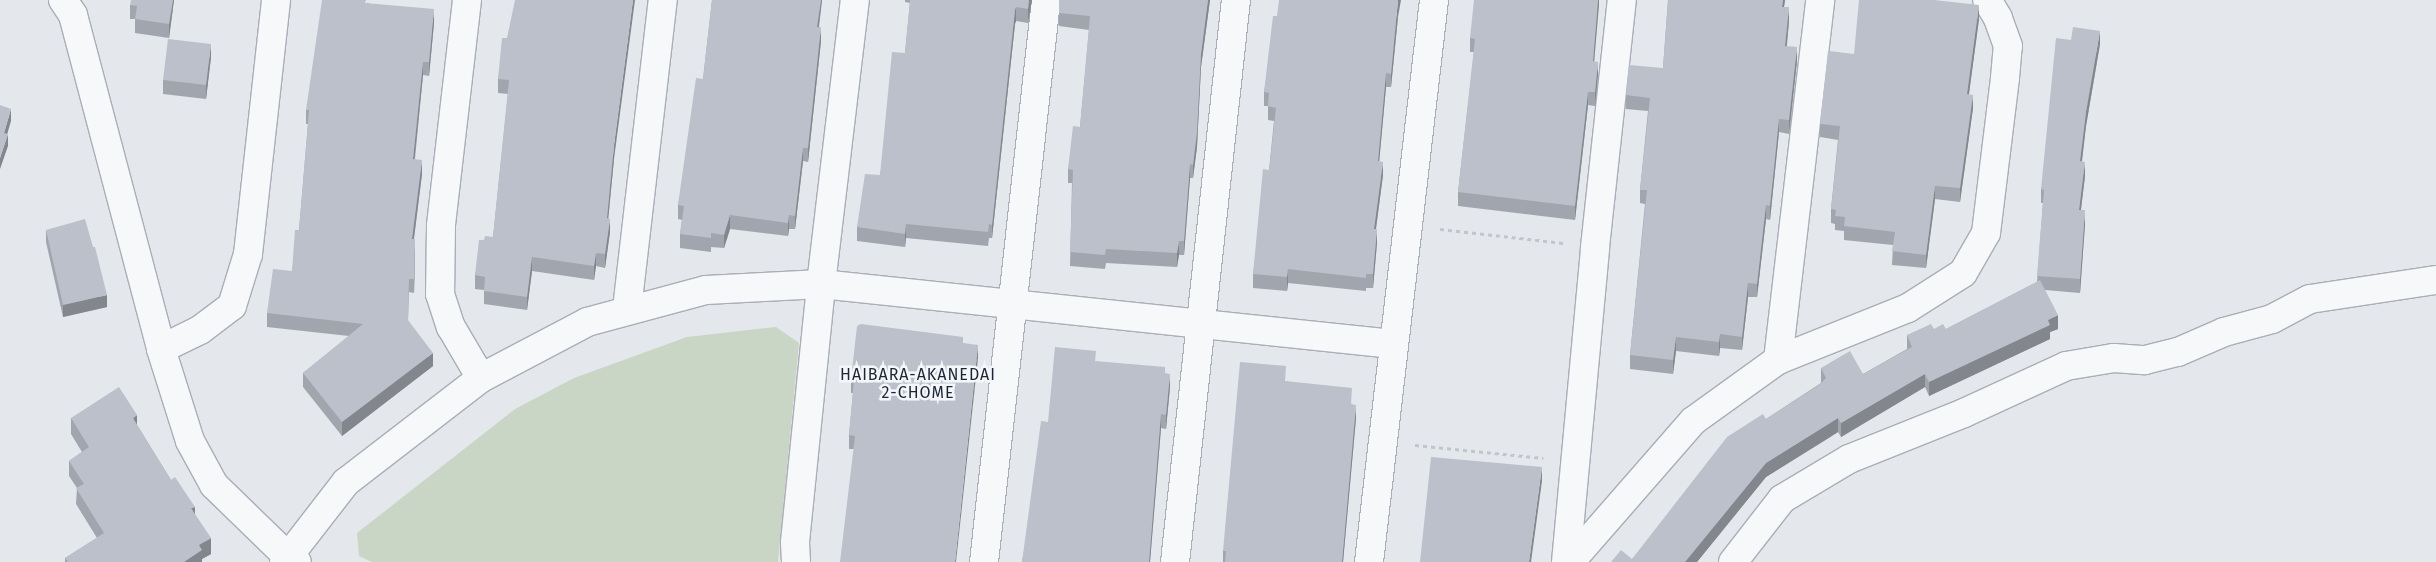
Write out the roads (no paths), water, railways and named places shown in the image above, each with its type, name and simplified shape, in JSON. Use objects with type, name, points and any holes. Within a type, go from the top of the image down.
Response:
[{"type":"street","points":[[161,349],[200,330],[232,306],[248,254],[276,0]]},
{"type":"street","points":[[466,0],[441,226],[440,294],[451,327],[481,378]]},
{"type":"street","points":[[627,308],[663,0]]},
{"type":"street","points":[[796,562],[795,542],[821,284],[855,0]]},
{"type":"street","points":[[984,562],[1046,0]]},
{"type":"street","points":[[1176,562],[1236,0]]},
{"type":"street","points":[[1369,562],[1434,0]]},
{"type":"street","points":[[1568,562],[1575,461],[1595,247],[1622,0]]},
{"type":"street","points":[[1778,360],[1820,0]]},
{"type":"street","points":[[1568,562],[1693,421],[1778,360],[1908,308],[1962,273],[1986,233],[2008,46],[1987,0]]},
{"type":"street","points":[[66,2],[73,15],[100,110],[161,349],[190,441],[214,485],[290,560],[346,482],[481,378],[570,330],[627,308],[706,290],[821,284],[1202,322],[1393,344]]},
{"type":"street","points":[[1733,562],[1782,500],[1849,459],[1964,413],[2066,366],[2114,358],[2153,358],[2178,352],[2224,332],[2272,319],[2310,299],[2436,280]]},
{"type":"district","name":"HAIBARA-AKANEDAI 2-CHOME","points":[[918,384]]}]
